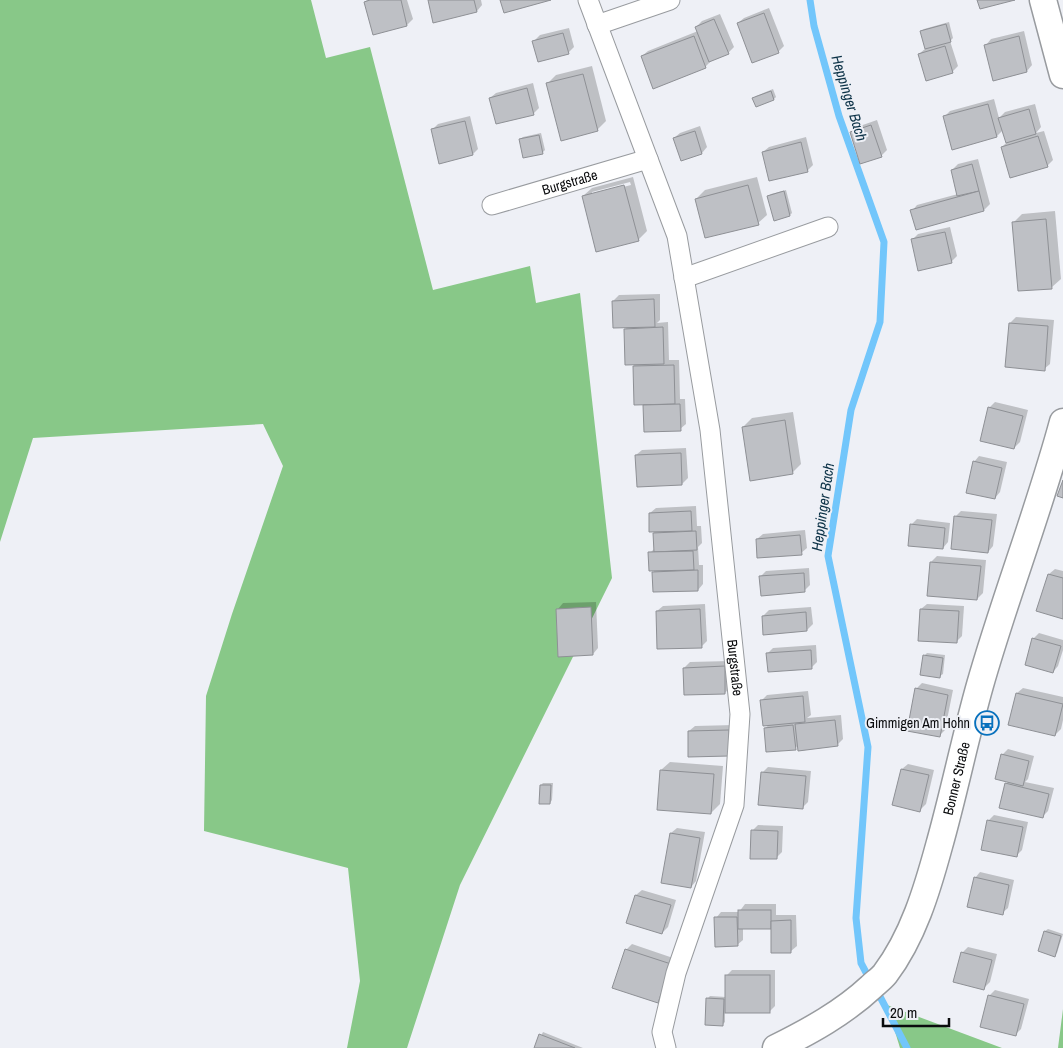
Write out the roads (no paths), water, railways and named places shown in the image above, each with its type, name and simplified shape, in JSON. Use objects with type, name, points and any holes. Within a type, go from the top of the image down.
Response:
[{"type":"main road","points":[[1043,0],[1063,76]]},
{"type":"main road","name":"Bonner Straße","points":[[776,1048],[814,1029],[857,1000],[884,976],[906,939],[927,888],[948,814],[980,686],[1000,619],[1047,482],[1063,422]]},
{"type":"street","name":"Burgstraße","points":[[588,0],[677,236],[710,430],[740,714],[734,805],[676,973],[662,1032],[666,1048]]},
{"type":"street","points":[[597,25],[670,0]]},
{"type":"street","name":"Burgstraße","points":[[492,205],[648,159]]},
{"type":"street","points":[[684,278],[828,228]]},
{"type":"waterway","name":"Heppinger Bach","points":[[810,0],[814,26],[839,116],[884,242],[880,322],[851,410],[828,556],[868,747],[856,918],[861,963],[870,980]]},
{"type":"waterway","name":"Heppinger Bach","points":[[876,989],[907,1048]]},
{"type":"place","name":"Gimmigen Am Hohn","points":[[987,723]]}]
